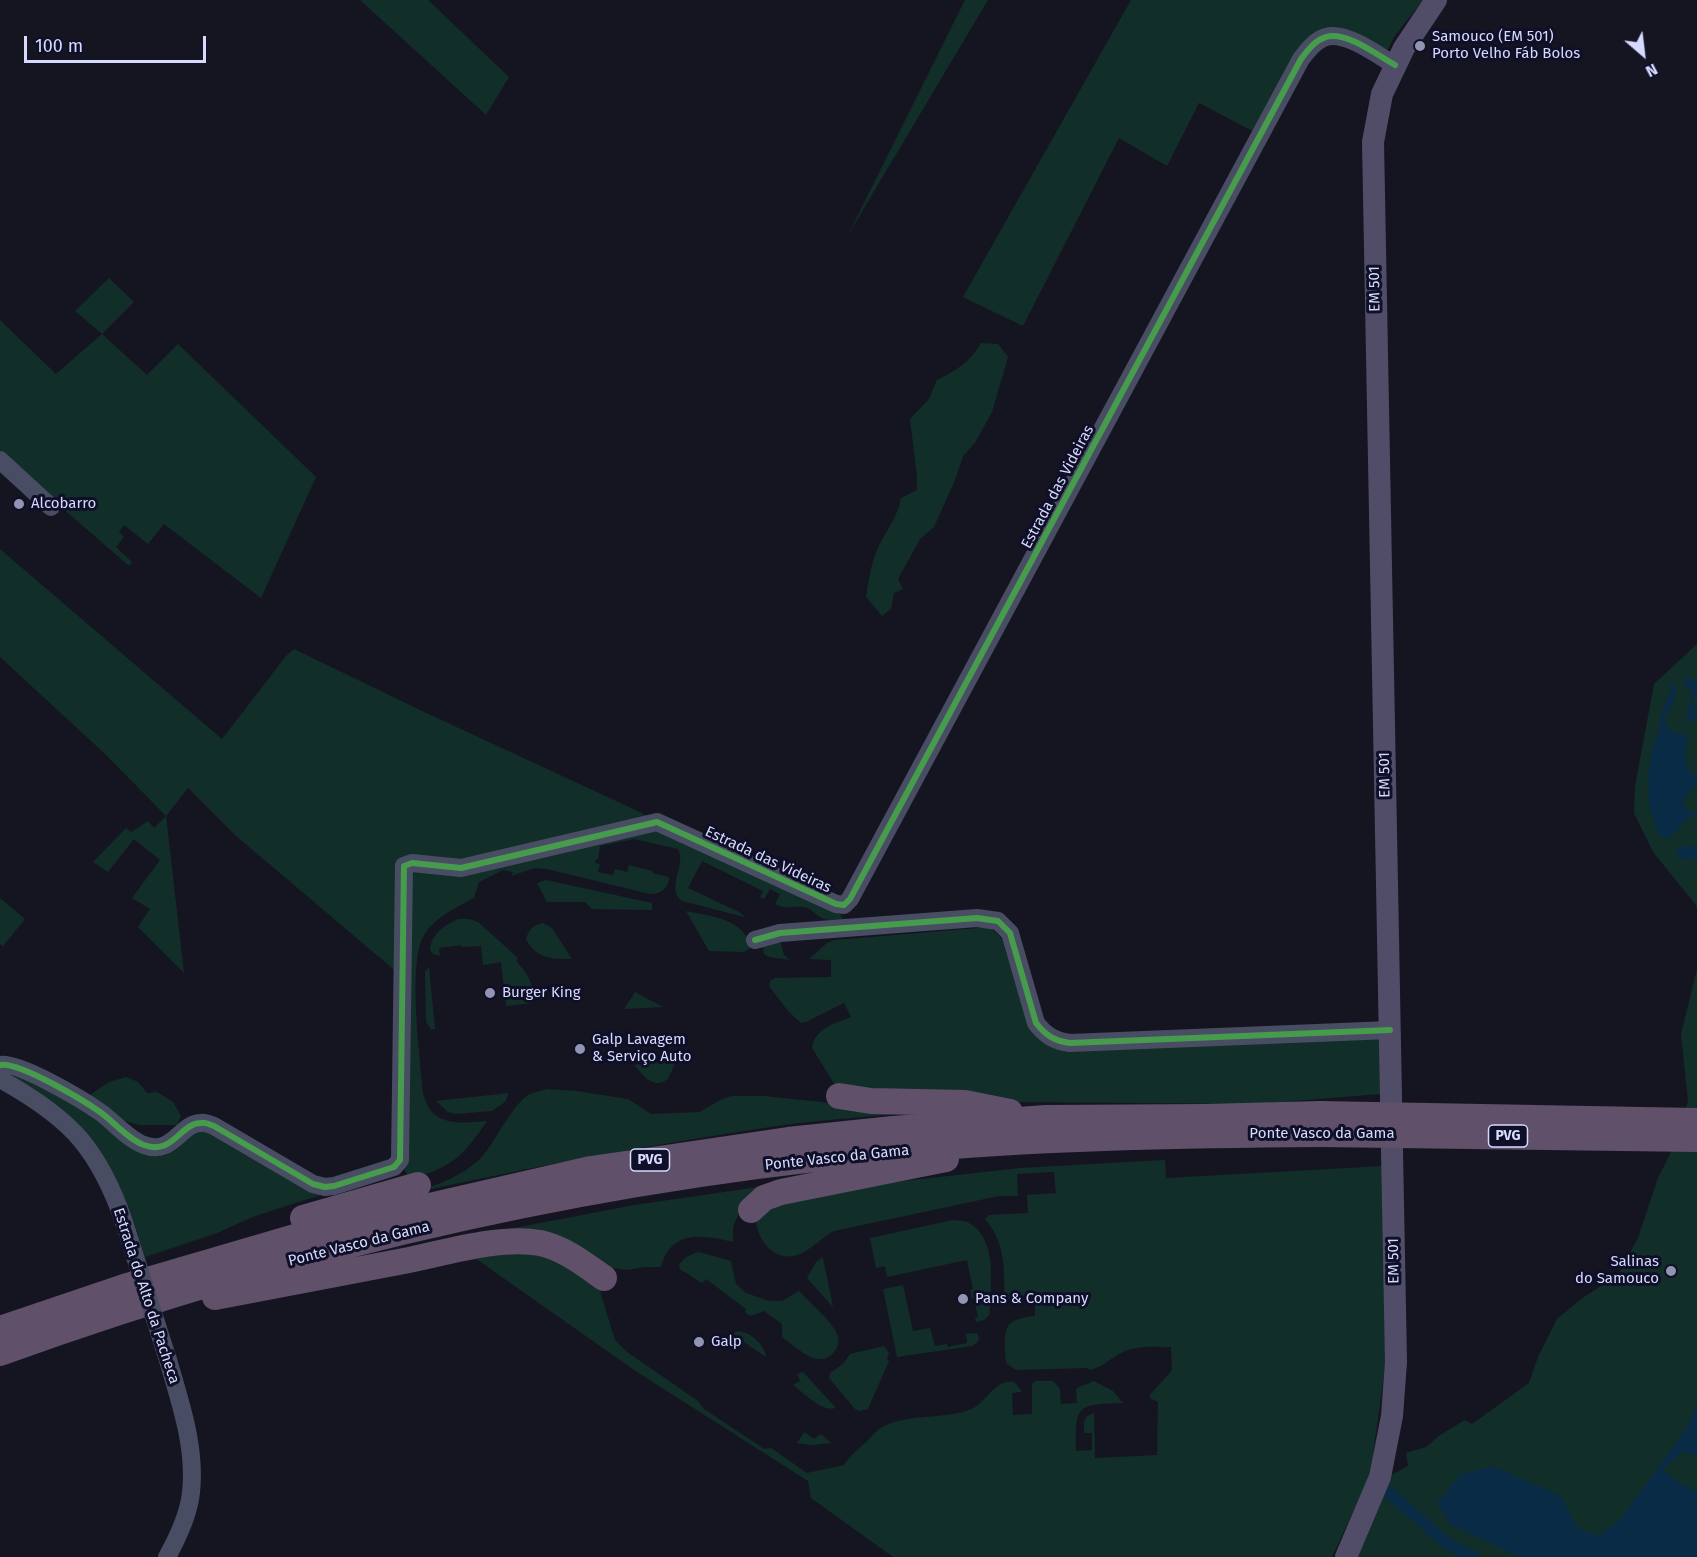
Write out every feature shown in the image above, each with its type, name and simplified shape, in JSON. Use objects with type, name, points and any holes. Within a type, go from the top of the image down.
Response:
[{"type":"highway","points":[[839,1096],[871,1101],[965,1103],[1046,1118]]},
{"type":"highway","name":"Ponte Vasco da Gama","points":[[0,1327],[124,1287],[295,1237],[591,1169],[789,1140],[893,1129],[1046,1118],[1205,1117],[1320,1124],[1697,1139]]},
{"type":"highway","name":"Ponte Vasco da Gama","points":[[0,1353],[188,1290],[387,1236],[522,1206],[650,1182],[758,1166],[903,1150],[1320,1124],[1697,1121]]},
{"type":"highway","points":[[750,1209],[764,1198],[781,1191],[917,1166],[1029,1141]]},
{"type":"highway","points":[[0,1327],[73,1294],[186,1252],[418,1185]]},
{"type":"highway","points":[[68,1329],[260,1288],[508,1242],[552,1246],[604,1278]]},
{"type":"main road","name":"EM 501","points":[[1346,1557],[1380,1477],[1392,1416],[1396,1362],[1373,142],[1382,94],[1417,25],[1436,0]]},
{"type":"street","name":"Estrada das Videiras","points":[[0,1065],[4,1064],[27,1072],[65,1090],[99,1111],[141,1145],[154,1148],[165,1146],[193,1125],[201,1122],[214,1126],[313,1184],[325,1187],[334,1186],[394,1167],[400,1160],[404,866],[412,862],[461,868],[657,822],[836,904],[844,905],[850,899],[1301,59],[1311,47],[1325,37],[1340,36],[1395,65]]},
{"type":"street","points":[[0,460],[51,507]]},
{"type":"street","points":[[755,940],[780,933],[977,918],[998,921],[1010,933],[1036,1023],[1044,1033],[1056,1041],[1070,1043],[1390,1030]]},
{"type":"street","name":"Estrada do Alto da Pacheca","points":[[0,1078],[50,1112],[81,1140],[104,1175],[124,1222],[181,1404],[191,1452],[191,1493],[177,1539],[167,1557]]},
{"type":"green space","points":[[360,0],[428,0],[509,77],[486,115]]},
{"type":"green space","points":[[965,0],[988,0],[848,235]]},
{"type":"green space","points":[[1131,0],[1423,0],[1394,37],[1383,59],[1325,37],[1260,135],[1199,103],[1167,166],[1119,138],[1023,326],[963,297]]},
{"type":"green space","points":[[109,278],[134,302],[102,334],[75,311]]},
{"type":"green space","points":[[0,320],[56,374],[102,334],[147,375],[178,344],[316,477],[261,598],[164,524],[148,544],[124,525],[119,532],[124,537],[116,547],[132,562],[129,566],[46,494],[0,450]]},
{"type":"green space","points":[[981,343],[998,344],[1008,357],[992,412],[975,443],[963,456],[934,527],[920,539],[898,579],[903,589],[894,593],[891,609],[882,616],[866,597],[876,552],[895,517],[901,498],[917,490],[910,419],[929,399],[937,380],[962,365]]},
{"type":"green space","points":[[0,549],[222,739],[286,656],[294,649],[642,813],[648,818],[460,866],[407,857],[399,974],[235,835],[188,788],[166,816],[105,754],[0,657]]},
{"type":"green space","points":[[1697,644],[1697,909],[1653,852],[1634,813],[1635,786],[1654,684]]},
{"type":"green space","points":[[166,816],[184,973],[138,927],[150,909],[132,898],[160,860],[134,839],[108,872],[93,862],[126,828],[131,832],[148,821],[154,828]]},
{"type":"green space","points":[[658,828],[839,912],[844,921],[820,917],[804,907],[775,904],[780,894],[770,889],[764,899],[760,897],[763,891],[702,861],[688,888],[745,917],[682,901],[675,889],[680,862],[678,849],[634,839],[600,846],[595,863],[600,864],[598,872],[613,875],[615,869],[627,872],[629,865],[652,871],[669,877],[668,884],[661,892],[650,894],[535,868],[511,876],[513,872],[503,870],[479,882],[474,898],[439,919],[423,937],[416,968],[416,1012],[423,1093],[427,1104],[440,1118],[448,1121],[487,1121],[456,1159],[437,1170],[410,1179],[404,1169],[411,868]]},
{"type":"green space","points":[[546,880],[652,903],[652,910],[592,909],[585,902],[547,902],[537,883]]},
{"type":"green space","points":[[0,898],[25,919],[3,946],[0,944]]},
{"type":"green space","points":[[686,911],[716,917],[734,925],[747,938],[750,948],[744,952],[709,951]]},
{"type":"green space","points":[[458,919],[478,922],[518,958],[516,961],[527,975],[533,991],[533,1003],[506,1006],[501,962],[483,965],[481,946],[462,947],[462,945],[439,948],[440,956],[433,954],[430,950],[433,939],[444,927]]},
{"type":"green space","points":[[543,923],[552,928],[572,959],[545,957],[530,946],[526,939],[529,933],[534,926]]},
{"type":"green space","points":[[990,927],[1002,939],[1021,1000],[1056,1041],[1390,1030],[1392,1093],[1258,1104],[1008,1102],[835,1085],[812,1048],[821,1031],[851,1017],[844,1003],[801,1023],[788,1011],[769,986],[770,981],[775,978],[831,977],[831,960],[809,959],[827,943],[835,940]]},
{"type":"green space","points":[[779,938],[784,955],[790,960],[764,954],[763,949],[766,942]]},
{"type":"green space","points":[[429,967],[435,1029],[431,1029],[426,1022],[425,972]]},
{"type":"green space","name":"Salinas do Samouco","points":[[1697,969],[1697,1557],[1355,1557],[1386,1478],[1408,1466],[1406,1453],[1426,1447],[1440,1435],[1465,1420],[1472,1424],[1529,1383],[1538,1357],[1557,1319],[1581,1299],[1618,1275],[1638,1238],[1658,1178],[1670,1154],[1688,1102],[1681,1034]]},
{"type":"green space","points":[[635,992],[663,1007],[624,1009]]},
{"type":"green space","points":[[676,1061],[668,1079],[658,1083],[649,1080],[634,1065]]},
{"type":"green space","points":[[0,1068],[38,1080],[138,1149],[209,1129],[324,1194],[255,1216],[217,1233],[145,1257],[133,1219],[118,1186]]},
{"type":"green space","points":[[126,1077],[138,1082],[147,1093],[157,1092],[173,1102],[181,1116],[177,1125],[139,1125],[121,1120],[90,1095],[109,1082]]},
{"type":"green space","points":[[547,1089],[628,1099],[651,1114],[700,1112],[732,1096],[764,1096],[916,1112],[800,1123],[691,1139],[552,1164],[413,1193],[452,1178],[478,1161],[518,1104],[530,1094]]},
{"type":"green space","points":[[509,1093],[505,1102],[492,1111],[456,1114],[448,1112],[436,1101]]},
{"type":"green space","points":[[1165,1160],[1166,1178],[1384,1166],[1389,1339],[1370,1476],[1332,1557],[893,1557],[811,1498],[808,1481],[637,1372],[472,1256],[502,1252],[553,1256],[588,1278],[600,1291],[615,1340],[627,1352],[698,1401],[704,1409],[764,1449],[771,1448],[807,1473],[844,1465],[879,1429],[889,1424],[969,1410],[981,1403],[995,1388],[1007,1382],[1014,1382],[1021,1390],[1021,1392],[1012,1393],[1013,1415],[1032,1414],[1032,1384],[1035,1381],[1053,1381],[1060,1389],[1061,1404],[1077,1403],[1076,1389],[1094,1381],[1113,1391],[1123,1403],[1088,1406],[1082,1410],[1077,1424],[1076,1451],[1092,1450],[1092,1433],[1084,1433],[1084,1422],[1087,1416],[1094,1413],[1095,1458],[1157,1455],[1158,1402],[1150,1398],[1150,1395],[1172,1370],[1171,1347],[1135,1348],[1118,1354],[1099,1367],[1089,1370],[1088,1368],[1016,1370],[1007,1364],[1005,1337],[1008,1326],[1021,1318],[1035,1316],[1035,1301],[1005,1302],[1004,1268],[1000,1248],[997,1238],[985,1219],[989,1215],[1028,1213],[1027,1195],[1056,1193],[1054,1172],[1017,1174],[1018,1196],[999,1196],[834,1231],[798,1255],[781,1255],[767,1247],[756,1222],[778,1201],[885,1183],[1021,1168]]},
{"type":"green space","points":[[793,1182],[742,1206],[733,1227],[733,1242],[700,1237],[680,1241],[672,1246],[661,1267],[627,1270],[612,1268],[592,1257],[504,1230],[634,1205]]},
{"type":"green space","points":[[953,1220],[965,1221],[977,1229],[988,1250],[991,1277],[990,1314],[984,1320],[976,1322],[975,1318],[978,1317],[970,1290],[973,1289],[967,1260],[887,1277],[885,1266],[876,1268],[870,1238]]},
{"type":"green space","points":[[699,1252],[731,1261],[736,1284],[746,1293],[769,1301],[782,1301],[799,1291],[834,1329],[838,1341],[836,1350],[822,1359],[808,1355],[782,1337],[782,1324],[764,1311],[750,1316],[745,1312],[746,1309],[706,1279],[702,1283],[680,1269],[679,1265],[685,1258]]},
{"type":"green space","points":[[823,1257],[833,1307],[807,1278],[816,1262]]},
{"type":"green space","points":[[903,1285],[913,1331],[930,1328],[935,1346],[947,1344],[948,1347],[967,1343],[966,1334],[977,1333],[978,1342],[972,1346],[897,1357],[883,1289]]},
{"type":"green space","points":[[738,1331],[756,1340],[763,1348],[766,1357],[732,1334]]},
{"type":"green space","points":[[884,1346],[889,1353],[887,1359],[889,1361],[868,1409],[860,1411],[855,1409],[829,1378],[830,1373],[843,1364],[850,1354]]},
{"type":"green space","points":[[803,1372],[836,1408],[830,1409],[819,1405],[793,1385],[800,1381],[797,1374]]},
{"type":"green space","points":[[804,1432],[814,1439],[821,1434],[831,1443],[811,1445],[797,1443]]},
{"type":"water","points":[[1686,676],[1697,680],[1693,703],[1697,711],[1697,719],[1688,722],[1686,719],[1692,692],[1684,684],[1683,680]]},
{"type":"water","points":[[1675,684],[1676,688],[1675,696],[1665,715],[1666,727],[1675,733],[1688,735],[1685,759],[1692,774],[1697,777],[1697,785],[1686,796],[1684,802],[1686,811],[1697,812],[1697,817],[1688,817],[1675,833],[1667,838],[1659,835],[1650,811],[1648,779],[1652,748],[1659,731],[1661,714],[1671,690],[1669,686]]},
{"type":"water","points":[[1697,1405],[1697,1456],[1684,1452],[1662,1469],[1675,1480],[1697,1492],[1697,1557],[1520,1557],[1451,1525],[1437,1503],[1460,1475],[1493,1466],[1561,1496],[1577,1527],[1598,1536],[1619,1521],[1686,1429]]},
{"type":"waterway","points":[[1682,853],[1697,852]]},
{"type":"waterway","points":[[1388,1492],[1447,1543],[1473,1557]]},
{"type":"cycle path","points":[[0,1065],[21,1069],[66,1091],[100,1112],[138,1143],[154,1147],[162,1146],[194,1124],[206,1123],[313,1184],[325,1187],[334,1186],[394,1167],[400,1160],[404,866],[412,863],[461,868],[657,822],[836,904],[844,905],[850,899],[1301,59],[1318,41],[1334,36],[1343,37],[1361,45],[1395,65]]},
{"type":"cycle path","points":[[755,940],[780,933],[977,918],[998,921],[1010,933],[1036,1023],[1051,1037],[1070,1043],[1390,1030]]},
{"type":"place","name":"Samouco (EM 501) Porto Velho Fáb Bolos","points":[[1420,46]]},
{"type":"place","name":"Alcobarro","points":[[19,504]]},
{"type":"place","name":"Burger King","points":[[490,993]]},
{"type":"place","name":"Galp Lavagem & Serviço Auto","points":[[580,1049]]},
{"type":"place","name":"Salinas do Samouco","points":[[1671,1271]]},
{"type":"place","name":"Pans & Company","points":[[963,1299]]},
{"type":"place","name":"Galp","points":[[699,1342]]}]
